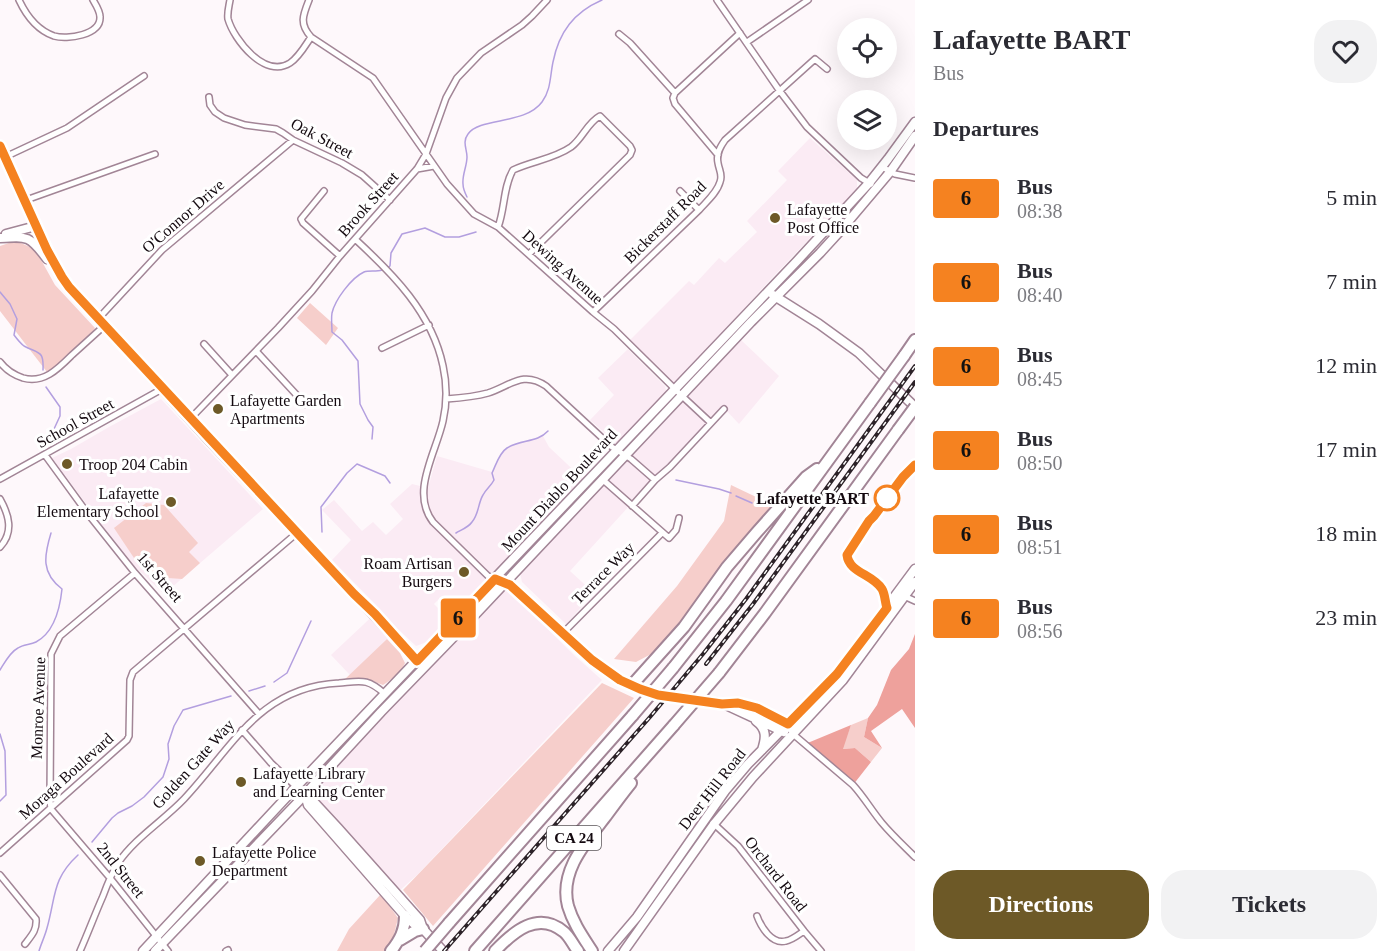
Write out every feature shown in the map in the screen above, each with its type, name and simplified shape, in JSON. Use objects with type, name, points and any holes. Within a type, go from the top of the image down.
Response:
[{"type":"highway","name":"CA 24","points":[[425,951],[674,668],[726,602],[915,340]]},
{"type":"highway","name":"CA 24","points":[[475,951],[719,672],[758,623],[915,407]]},
{"type":"highway","points":[[632,685],[684,627],[727,567],[764,524],[806,477],[829,459]]},
{"type":"highway","points":[[592,951],[573,920],[568,904],[567,883],[570,869],[584,846],[674,725]]},
{"type":"highway","points":[[400,940],[405,925],[405,915]]},
{"type":"highway","points":[[495,951],[519,930],[528,925],[541,923],[561,930],[578,951]]},
{"type":"highway","points":[[391,951],[400,940],[423,928]]},
{"type":"main road","name":"Mount Diablo Boulevard","points":[[886,169],[915,122]]},
{"type":"main road","name":"Mount Diablo Boulevard","points":[[155,951],[621,452],[841,230],[873,185],[915,136]]},
{"type":"main road","points":[[0,146],[62,277]]},
{"type":"main road","name":"Mount Diablo Boulevard","points":[[500,581],[602,479],[621,452],[661,418],[694,369],[873,185]]},
{"type":"main road","points":[[0,237],[36,226]]},
{"type":"main road","points":[[0,237],[23,237],[31,240],[40,249],[101,323],[421,664]]},
{"type":"main road","points":[[768,291],[859,353],[915,407]]},
{"type":"main road","name":"Deer Hill Road","points":[[624,951],[714,824],[753,777],[843,680],[901,595],[915,569]]},
{"type":"main road","points":[[500,581],[510,585],[601,668],[632,685],[658,695],[722,704],[738,703],[757,708],[788,724],[793,734]]},
{"type":"main road","name":"Deer Hill Road","points":[[608,951],[633,923],[725,791],[837,674],[901,595],[915,582]]},
{"type":"main road","name":"Mount Diablo Boulevard","points":[[143,951],[162,944],[296,787],[385,694],[421,664]]},
{"type":"main road","points":[[722,704],[781,732],[793,734]]},
{"type":"main road","points":[[746,714],[762,726],[765,739],[762,750]]},
{"type":"main road","points":[[304,794],[309,805],[331,832],[405,915],[414,924],[423,928]]},
{"type":"main road","points":[[304,794],[314,801],[420,920],[423,928],[443,951]]},
{"type":"main road","points":[[339,839],[354,846]]},
{"type":"street","points":[[19,0],[25,14],[33,22],[54,36],[71,38],[96,28],[99,23],[100,18],[93,0]]},
{"type":"street","points":[[230,0],[227,17],[236,38],[261,62],[280,67],[290,63],[311,37],[303,25],[309,0]]},
{"type":"street","name":"Brook Street","points":[[190,419],[290,315],[417,169],[426,154],[446,98],[457,78],[480,53],[522,25],[547,0]]},
{"type":"street","points":[[717,0],[779,90],[812,132],[861,178],[873,185]]},
{"type":"street","points":[[747,42],[808,0]]},
{"type":"street","points":[[718,155],[675,104],[673,98],[675,93],[740,33]]},
{"type":"street","points":[[619,34],[675,93]]},
{"type":"street","name":"Dewing Avenue","points":[[311,37],[373,78],[447,184],[474,214],[498,227],[529,254],[623,337],[711,423]]},
{"type":"street","points":[[718,155],[725,140],[815,58],[827,69]]},
{"type":"street","points":[[5,156],[73,124],[144,76]]},
{"type":"street","name":"Oak Street","points":[[209,97],[210,105],[224,118],[245,125],[276,129],[362,175],[390,200]]},
{"type":"street","points":[[498,227],[509,177],[513,170],[558,154],[573,146],[591,121],[599,116],[630,146],[632,150],[630,155],[529,254]]},
{"type":"street","name":"O'Connor Drive","points":[[0,362],[10,372],[28,379],[37,380],[56,370],[101,323],[162,250],[293,140]]},
{"type":"street","points":[[26,200],[155,154]]},
{"type":"street","name":"Bickerstaff Road","points":[[593,312],[715,192],[722,174],[717,163],[718,155]]},
{"type":"street","points":[[417,169],[434,166]]},
{"type":"street","points":[[886,169],[915,178]]},
{"type":"street","points":[[324,191],[301,219],[340,256]]},
{"type":"street","points":[[680,191],[699,210]]},
{"type":"street","points":[[355,239],[382,264],[408,294],[429,325],[443,366],[446,399],[442,423],[425,481],[423,495],[425,507],[433,522],[488,576],[500,581]]},
{"type":"street","points":[[382,348],[429,325]]},
{"type":"street","points":[[204,344],[232,375]]},
{"type":"street","points":[[256,351],[305,404]]},
{"type":"street","points":[[446,399],[488,393],[521,380],[538,380],[612,447],[631,459],[655,480]]},
{"type":"street","name":"School Street","points":[[2,478],[162,389]]},
{"type":"street","points":[[632,506],[724,409]]},
{"type":"street","name":"1st Street","points":[[45,455],[135,573],[259,714]]},
{"type":"street","points":[[0,470],[2,478]]},
{"type":"street","points":[[602,479],[662,533]]},
{"type":"street","points":[[0,499],[8,516],[9,531],[0,546]]},
{"type":"street","name":"Terrace Way","points":[[562,633],[662,533],[669,538],[676,530],[679,518]]},
{"type":"street","name":"Moraga Boulevard","points":[[0,853],[127,740],[129,736],[130,676],[133,672],[297,533]]},
{"type":"street","name":"Monroe Avenue","points":[[51,809],[51,654],[60,636],[135,573]]},
{"type":"street","points":[[901,595],[915,601]]},
{"type":"street","name":"Golden Gate Way","points":[[80,951],[110,878],[126,853],[183,801],[242,730],[259,714],[280,699],[316,685],[363,681],[372,683],[385,694]]},
{"type":"street","points":[[242,730],[271,763],[304,794]]},
{"type":"street","points":[[793,734],[854,785],[884,826],[915,857]]},
{"type":"street","name":"2nd Street","points":[[51,809],[83,844],[162,944]]},
{"type":"street","name":"Orchard Road","points":[[707,817],[738,846],[821,951]]},
{"type":"street","points":[[0,875],[36,919],[35,931],[25,944]]},
{"type":"street","points":[[757,916],[759,924],[767,934],[782,943],[804,931]]},
{"type":"shaded area","points":[[810,138],[857,180],[857,189],[770,280],[674,386],[629,341],[689,281],[694,285],[719,258],[725,263],[757,232],[747,221],[787,180],[778,171]]},
{"type":"shaded area","points":[[21,243],[34,249],[55,285],[95,328],[47,372],[0,311],[0,246]]},
{"type":"shaded area","points":[[310,303],[338,328],[326,345],[297,318]]},
{"type":"shaded area","points":[[741,340],[779,376],[739,424],[724,408],[651,482],[570,571],[594,593],[566,624],[522,582],[520,573]]},
{"type":"shaded area","points":[[628,349],[665,386],[666,390],[620,442],[616,443],[590,420],[614,395],[598,378]]},
{"type":"shaded area","name":"Lafayette Elementary School","points":[[161,399],[263,509],[164,594],[129,561],[52,458]]},
{"type":"shaded area","points":[[543,436],[549,447],[583,479],[504,565],[453,615],[438,600],[434,604],[450,620],[427,642],[416,646],[399,630],[350,675],[331,655],[380,609],[332,560],[351,540],[322,510],[334,500],[362,531],[373,522],[386,535],[403,519],[390,504],[412,484],[428,488],[437,456],[492,472],[504,450],[520,442]]},
{"type":"shaded area","points":[[731,485],[775,506],[684,620],[655,652],[636,662],[614,659],[677,586],[724,521]]},
{"type":"shaded area","points":[[146,503],[164,505],[198,543],[189,552],[200,563],[182,579],[154,577],[134,558],[114,528]]},
{"type":"shaded area","points":[[509,591],[602,680],[418,874],[398,892],[307,790],[500,592]]},
{"type":"shaded area","points":[[915,634],[915,728],[902,709],[871,731],[882,748],[864,737],[868,718],[877,705],[891,670],[909,649]]},
{"type":"shaded area","points":[[387,639],[400,653],[405,663],[396,675],[383,685],[365,678],[343,681]]},
{"type":"shaded area","points":[[602,683],[634,698],[433,926],[403,890]]},
{"type":"shaded area","points":[[868,718],[864,737],[882,748],[871,762],[855,748],[842,749],[851,725]]},
{"type":"shaded area","points":[[851,725],[843,749],[855,748],[871,762],[853,785],[805,743]]},
{"type":"shaded area","points":[[381,894],[398,918],[393,939],[384,951],[337,951],[349,929]]},
{"type":"waterway","points":[[467,197],[463,181],[467,157],[465,140],[468,134],[482,125],[525,114],[542,102],[549,88],[553,62],[564,32],[583,11],[602,0]]},
{"type":"waterway","points":[[387,268],[390,266],[391,253],[402,234],[425,228],[445,237],[459,237],[476,232]]},
{"type":"waterway","points":[[372,439],[373,427],[360,404],[358,361],[342,340],[332,332],[332,315],[340,296],[354,279],[364,272],[382,270]]},
{"type":"waterway","points":[[0,292],[10,304],[17,319],[14,335],[24,346],[40,354],[43,359],[43,370]]},
{"type":"waterway","points":[[46,387],[60,407],[60,416],[54,429],[55,438]]},
{"type":"waterway","points":[[456,533],[474,519],[481,498],[494,480],[492,473],[504,450],[512,445],[544,435],[548,431]]},
{"type":"waterway","points":[[322,532],[321,507],[347,473],[357,464],[385,476],[390,483]]},
{"type":"waterway","points":[[676,480],[731,493]]},
{"type":"waterway","points":[[736,496],[752,503]]},
{"type":"waterway","points":[[0,670],[15,650],[42,638],[55,619],[62,589],[50,577],[47,570],[46,557],[51,533]]},
{"type":"waterway","points":[[274,682],[287,673],[311,621]]},
{"type":"waterway","points":[[249,691],[265,686]]},
{"type":"waterway","points":[[92,842],[112,818],[144,797],[163,777],[169,759],[168,744],[183,710],[231,696]]},
{"type":"waterway","points":[[0,734],[5,751],[6,795],[0,801]]},
{"type":"waterway","points":[[39,951],[59,880],[78,855]]},
{"type":"railway","points":[[444,951],[703,654],[746,599],[915,366]]},
{"type":"railway","points":[[706,664],[753,604],[915,382]]},
{"type":"bus line","name":"6","points":[[0,146],[47,250],[69,287],[207,438],[417,661],[495,579],[510,585],[592,660],[620,680],[649,693],[668,697],[722,704],[738,703],[757,708],[788,724],[837,674],[887,608],[885,595],[880,585],[850,564],[847,555],[869,521],[915,465]]},
{"type":"place","name":"Lafayette Post Office","points":[[775,218]]},
{"type":"place","name":"Lafayette Garden Apartments","points":[[218,409]]},
{"type":"place","name":"Troop 204 Cabin","points":[[67,464]]},
{"type":"place","name":"Lafayette BART","points":[[887,498]]},
{"type":"place","name":"Lafayette Elementary School","points":[[171,502]]},
{"type":"place","name":"Roam Artisan Burgers","points":[[464,572]]},
{"type":"place","name":"Lafayette Library and Learning Center","points":[[241,782]]},
{"type":"place","name":"Lafayette Police Department","points":[[200,861]]}]
